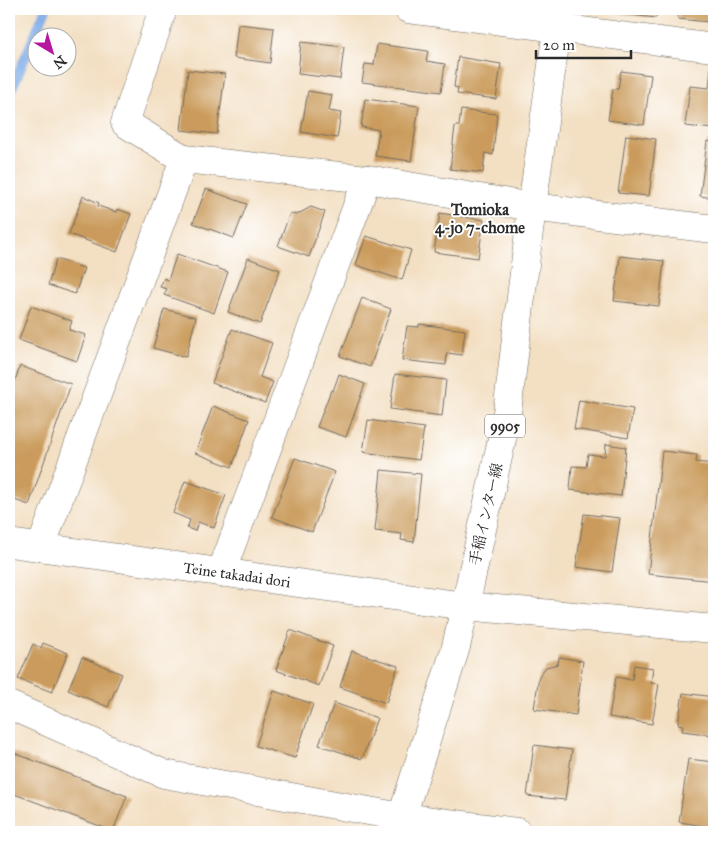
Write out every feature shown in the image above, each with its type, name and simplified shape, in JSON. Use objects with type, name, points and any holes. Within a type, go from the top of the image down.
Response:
[{"type":"street","points":[[163,9],[125,123],[184,159],[368,179],[532,207],[714,229]]},
{"type":"street","points":[[408,9],[559,18],[714,48]]},
{"type":"street","name":"手稲インター線","points":[[400,825],[456,647],[506,421],[532,207],[559,18]]},
{"type":"street","points":[[41,547],[184,159]]},
{"type":"street","points":[[221,573],[368,179]]},
{"type":"street","name":"Teine takadai dori","points":[[9,543],[465,606],[714,628]]},
{"type":"street","points":[[9,705],[164,774],[400,825],[517,832]]},
{"type":"building","points":[[621,9],[657,9],[656,18],[621,14]]},
{"type":"building","points":[[679,9],[711,9],[709,22],[678,19]]},
{"type":"building","points":[[238,24],[274,28],[270,63],[234,58]]},
{"type":"building","points":[[301,42],[344,47],[340,79],[298,74]]},
{"type":"building","points":[[377,44],[428,51],[426,61],[445,64],[441,92],[362,82],[365,64],[374,65]]},
{"type":"building","points":[[458,57],[501,64],[496,99],[457,94],[458,88],[454,87]]},
{"type":"building","points":[[711,67],[714,67],[714,129],[685,126],[690,86],[709,88]]},
{"type":"building","points":[[188,70],[225,74],[217,134],[181,130]]},
{"type":"building","points":[[621,71],[651,75],[644,125],[608,120],[613,89],[618,89]]},
{"type":"building","points":[[308,91],[332,95],[329,111],[341,113],[337,138],[301,132]]},
{"type":"building","points":[[365,99],[419,106],[411,161],[375,156],[379,130],[361,127]]},
{"type":"building","points":[[461,110],[497,114],[493,155],[485,153],[483,173],[450,169],[455,126],[459,126]]},
{"type":"building","points":[[626,135],[656,139],[649,196],[618,193]]},
{"type":"building","points":[[707,141],[714,142],[714,198],[700,196]]},
{"type":"building","points":[[206,189],[247,204],[234,238],[193,223]]},
{"type":"building","points":[[83,196],[99,203],[98,206],[116,212],[117,209],[131,214],[117,252],[69,234]]},
{"type":"building","points":[[311,207],[325,212],[309,257],[278,246],[290,213],[296,215]]},
{"type":"building","points":[[440,213],[484,220],[478,258],[434,252]]},
{"type":"building","points":[[366,236],[411,250],[402,280],[356,265]]},
{"type":"building","points":[[177,254],[228,272],[214,313],[164,295],[167,289],[160,287],[164,278],[168,280]]},
{"type":"building","points":[[620,256],[664,261],[659,306],[614,301]]},
{"type":"building","points":[[248,258],[280,270],[260,324],[228,312]]},
{"type":"building","points":[[56,259],[84,268],[75,294],[48,285]]},
{"type":"building","points":[[362,298],[391,309],[370,367],[340,356]]},
{"type":"building","points":[[31,306],[72,321],[69,330],[86,335],[77,361],[19,340]]},
{"type":"building","points":[[164,309],[196,317],[186,357],[153,348]]},
{"type":"building","points":[[419,324],[465,330],[462,355],[447,353],[446,365],[402,360],[407,326],[419,327]]},
{"type":"building","points":[[232,329],[272,343],[260,377],[273,382],[265,403],[212,383]]},
{"type":"building","points":[[20,366],[71,384],[29,505],[9,498],[9,399]]},
{"type":"building","points":[[339,374],[365,384],[346,437],[317,427]]},
{"type":"building","points":[[395,374],[446,380],[442,416],[390,409]]},
{"type":"building","points":[[579,400],[633,409],[628,438],[574,429]]},
{"type":"building","points":[[213,406],[249,420],[232,467],[195,453]]},
{"type":"building","points":[[368,420],[424,428],[419,460],[363,452]]},
{"type":"building","points":[[606,444],[626,447],[621,496],[570,490],[572,466],[586,467],[588,454],[605,456]]},
{"type":"building","points":[[662,451],[697,455],[696,462],[714,464],[714,581],[648,574]]},
{"type":"building","points":[[295,458],[335,472],[312,532],[272,517]]},
{"type":"building","points":[[381,470],[421,474],[414,542],[401,540],[402,534],[375,531]]},
{"type":"building","points":[[185,481],[226,495],[214,528],[198,522],[195,531],[187,528],[190,520],[173,513]]},
{"type":"building","points":[[584,514],[620,518],[612,572],[576,567]]},
{"type":"building","points":[[290,630],[333,646],[319,686],[276,670]]},
{"type":"building","points":[[43,643],[68,653],[52,692],[18,679],[33,644],[41,648]]},
{"type":"building","points":[[352,651],[398,666],[386,703],[340,687]]},
{"type":"building","points":[[82,657],[122,674],[108,707],[68,690]]},
{"type":"building","points":[[559,657],[583,661],[576,715],[534,709],[539,676],[546,667],[558,664]]},
{"type":"building","points":[[634,665],[653,668],[651,683],[659,684],[652,724],[609,717],[616,677],[632,680]]},
{"type":"building","points":[[274,691],[313,704],[295,758],[256,746]]},
{"type":"building","points":[[683,693],[714,697],[714,735],[682,731],[683,725],[678,724]]},
{"type":"building","points":[[334,703],[377,718],[362,759],[319,745]]},
{"type":"building","points":[[534,745],[572,750],[565,800],[527,796]]},
{"type":"building","points":[[9,751],[127,796],[113,831],[9,792]]},
{"type":"building","points":[[688,759],[714,762],[714,832],[704,832],[705,826],[679,822]]},
{"type":"waterway","points":[[9,95],[46,9]]},
{"type":"district","name":"Tomioka 4-jo 7-chome","points":[[480,218]]}]
